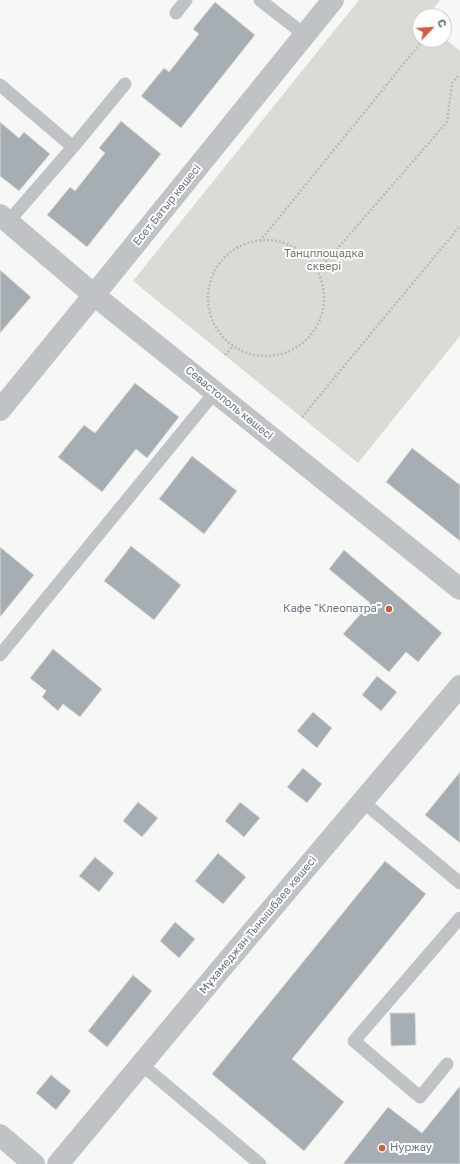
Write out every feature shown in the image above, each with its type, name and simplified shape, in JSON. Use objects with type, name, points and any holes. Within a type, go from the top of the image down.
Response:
[{"type":"street","name":"Есет Батыр көшесі","points":[[0,410],[333,0]]},
{"type":"street","name":"Севастополь көшесі","points":[[4,218],[94,295],[460,589]]},
{"type":"street","name":"Мұхамеджан Тынышбаев көшесі","points":[[58,1164],[460,686]]},
{"type":"street","points":[[0,1136],[34,1164]]},
{"type":"lane","points":[[176,13],[186,0]]},
{"type":"lane","points":[[260,0],[305,35]]},
{"type":"lane","points":[[4,218],[73,147],[126,84]]},
{"type":"lane","points":[[0,85],[73,147]]},
{"type":"lane","points":[[0,655],[215,392]]},
{"type":"lane","points":[[362,801],[460,882]]},
{"type":"lane","points":[[447,1064],[420,1097],[354,1041],[460,918]]},
{"type":"lane","points":[[141,1064],[260,1164]]},
{"type":"path","points":[[260,241],[417,48]]},
{"type":"path","points":[[318,271],[447,122],[452,83],[460,74]]},
{"type":"path","points":[[302,417],[460,226]]},
{"type":"path","points":[[271,240],[290,245],[306,255],[318,271],[324,289],[324,309],[317,327],[305,342],[288,352],[269,357],[250,354],[233,346],[220,333],[211,316],[208,297],[212,279],[221,262],[234,249],[252,242],[260,241],[271,240]]},
{"type":"path","points":[[225,355],[233,346]]},
{"type":"green space","name":"Танцплощадка сквері","points":[[359,0],[440,0],[434,8],[412,8],[412,48],[452,48],[452,44],[460,51],[460,336],[358,463],[133,281]]},
{"type":"building","points":[[215,2],[255,35],[181,128],[141,96],[164,68],[169,72],[199,34],[193,29]]},
{"type":"building","points":[[121,121],[161,154],[87,247],[47,215],[70,187],[75,191],[105,153],[99,148]]},
{"type":"building","points":[[0,122],[19,138],[24,132],[50,154],[19,191],[0,176]]},
{"type":"building","points":[[0,270],[31,297],[0,333]]},
{"type":"building","points":[[135,383],[179,417],[147,458],[136,449],[102,492],[58,457],[84,425],[95,433]]},
{"type":"building","points":[[412,448],[460,485],[460,541],[386,482]]},
{"type":"building","points":[[192,456],[237,491],[204,534],[159,499]]},
{"type":"building","points":[[131,546],[181,585],[154,620],[104,581]]},
{"type":"building","points":[[0,547],[34,575],[0,617]]},
{"type":"building","name":"Кафе \"Клеопатра\"","points":[[344,550],[442,633],[418,662],[406,652],[389,672],[343,634],[370,603],[329,569]]},
{"type":"building","points":[[53,649],[102,689],[80,717],[63,704],[58,711],[42,697],[46,691],[30,678]]},
{"type":"building","points":[[377,676],[397,692],[381,711],[362,695]]},
{"type":"building","points":[[313,712],[332,728],[317,748],[297,731]]},
{"type":"building","points":[[303,768],[322,784],[307,803],[287,787]]},
{"type":"building","points":[[460,772],[460,843],[425,815]]},
{"type":"building","points":[[138,802],[158,818],[142,837],[123,821]]},
{"type":"building","points":[[240,802],[260,818],[244,837],[225,821]]},
{"type":"building","points":[[218,853],[246,877],[223,904],[195,881]]},
{"type":"building","points":[[95,857],[114,873],[99,892],[79,876]]},
{"type":"building","points":[[385,861],[426,894],[292,1059],[344,1102],[304,1151],[212,1074]]},
{"type":"building","points":[[175,922],[195,939],[179,958],[160,941]]},
{"type":"building","points":[[133,975],[152,991],[107,1047],[88,1031]]},
{"type":"building","points":[[390,1013],[415,1013],[416,1045],[391,1046]]},
{"type":"building","points":[[51,1075],[71,1091],[56,1110],[36,1093]]},
{"type":"building","points":[[460,1086],[460,1164],[343,1164],[388,1107],[422,1133]]},
{"type":"place","name":"Кафе \"Клеопатра\"","points":[[389,609]]},
{"type":"place","name":"Нуржау","points":[[382,1148]]}]
